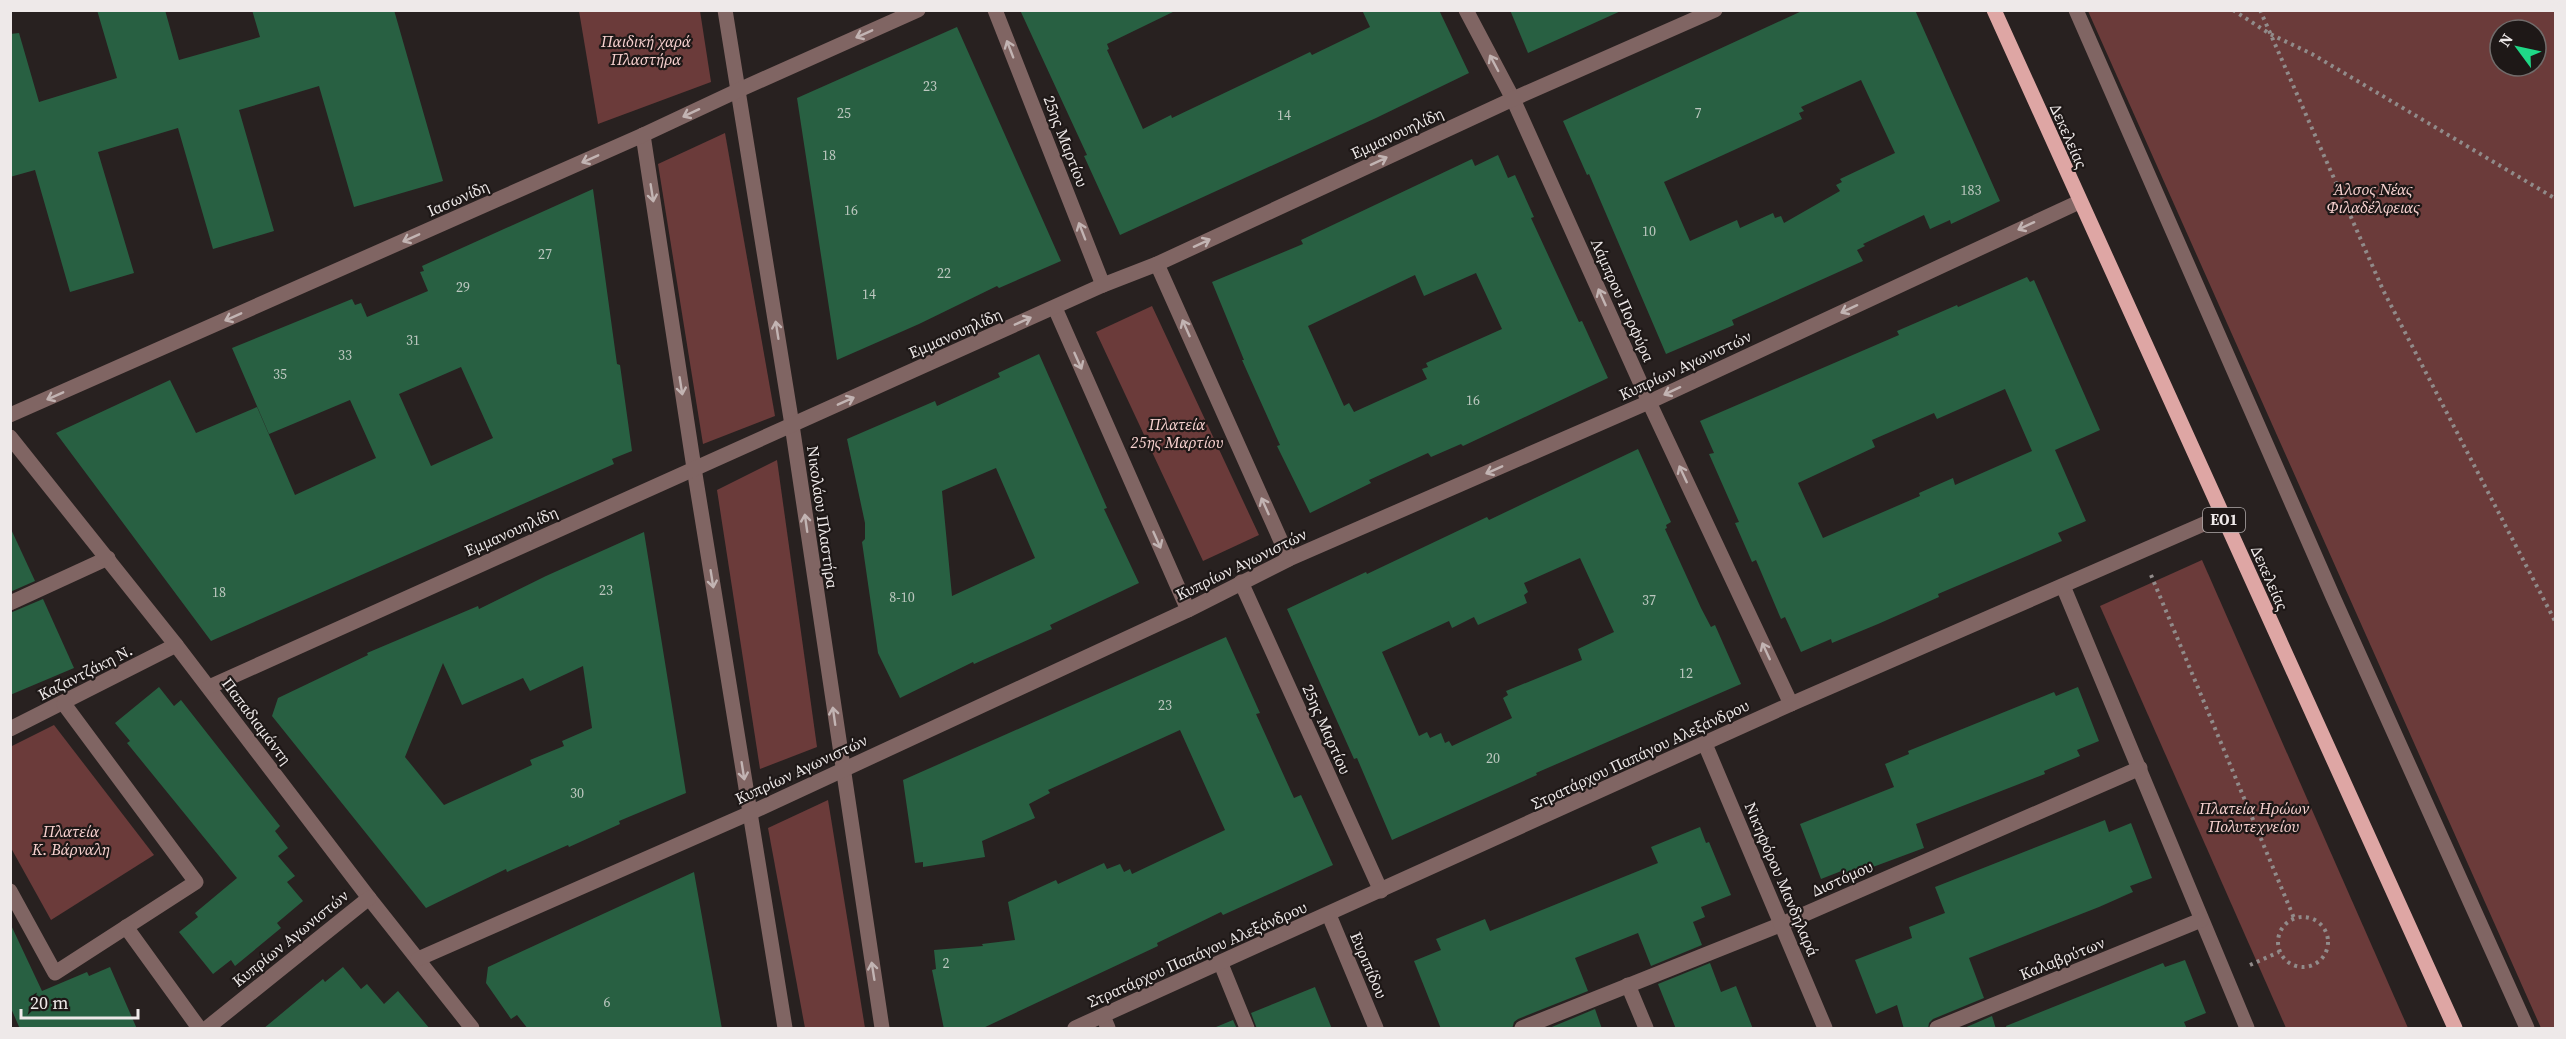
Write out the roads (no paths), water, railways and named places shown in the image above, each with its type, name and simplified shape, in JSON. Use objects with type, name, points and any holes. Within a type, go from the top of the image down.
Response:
[{"type":"main road","name":"Δεκελείας","points":[[1994,10],[2455,1029]]},
{"type":"street","name":"Νικολάου Πλαστήρα","points":[[725,10],[792,425],[882,1029]]},
{"type":"street","name":"Ιασωνίδη","points":[[10,415],[643,135],[918,10]]},
{"type":"street","name":"25ης Μαρτίου","points":[[995,10],[1103,285]]},
{"type":"street","name":"Λάμπρου Πορφύρα","points":[[1466,10],[1513,99],[1649,402],[1791,704]]},
{"type":"street","name":"Εμμανουηλίδη","points":[[208,687],[1103,285],[1157,264],[1513,99],[1715,10]]},
{"type":"street","points":[[2076,10],[2328,586],[2527,1029]]},
{"type":"street","points":[[643,135],[694,468],[785,1029]]},
{"type":"street","name":"Κυπρίων Αγωνιστών","points":[[418,959],[750,813],[1188,610],[1289,559],[1649,402],[2079,202]]},
{"type":"street","points":[[1157,264],[1289,559]]},
{"type":"street","points":[[1054,308],[1188,610]]},
{"type":"street","name":"Παπαδιαμάντη","points":[[10,437],[176,645],[472,1029]]},
{"type":"street","name":"Στρατάρχου Παπάγου Αλεξάνδρου","points":[[1075,1029],[1105,1022],[1221,964],[1791,704],[2222,516]]},
{"type":"street","points":[[10,603],[108,558]]},
{"type":"street","name":"25ης Μαρτίου","points":[[1241,582],[1381,891]]},
{"type":"street","points":[[2063,586],[2247,1029]]},
{"type":"street","name":"Καζαντζάκη Ν.","points":[[10,729],[64,704],[176,645]]},
{"type":"street","points":[[10,891],[55,973],[196,882],[64,704]]},
{"type":"street","name":"Νικηφόρου Μανδηλαρά","points":[[1705,744],[1826,1029]]},
{"type":"street","name":"Διστόμου","points":[[1522,1029],[1782,924],[2140,768]]},
{"type":"street","name":"Κυπρίων Αγωνιστών","points":[[207,1029],[369,898]]},
{"type":"street","name":"Ευριπίδου","points":[[1329,915],[1376,1029]]},
{"type":"street","name":"Καλαβρύτων","points":[[1937,1029],[2200,920]]},
{"type":"street","points":[[126,927],[199,1029]]},
{"type":"street","points":[[1221,964],[1247,1029]]},
{"type":"street","points":[[1628,985],[1646,1029]]},
{"type":"park label","name":"Παιδική χαρά Πλαστήρα","points":[[646,50]]},
{"type":"park label","name":"Άλσος Νέας Φιλαδέλφειας","points":[[2373,198]]},
{"type":"park label","name":"Πλατεία 25ης Μαρτίου","points":[[1177,433]]},
{"type":"park label","name":"Πλατεία Ηρώων Πολυτεχνείου","points":[[2254,817]]},
{"type":"park label","name":"Πλατεία Κ. Βάρναλη","points":[[71,840]]}]
